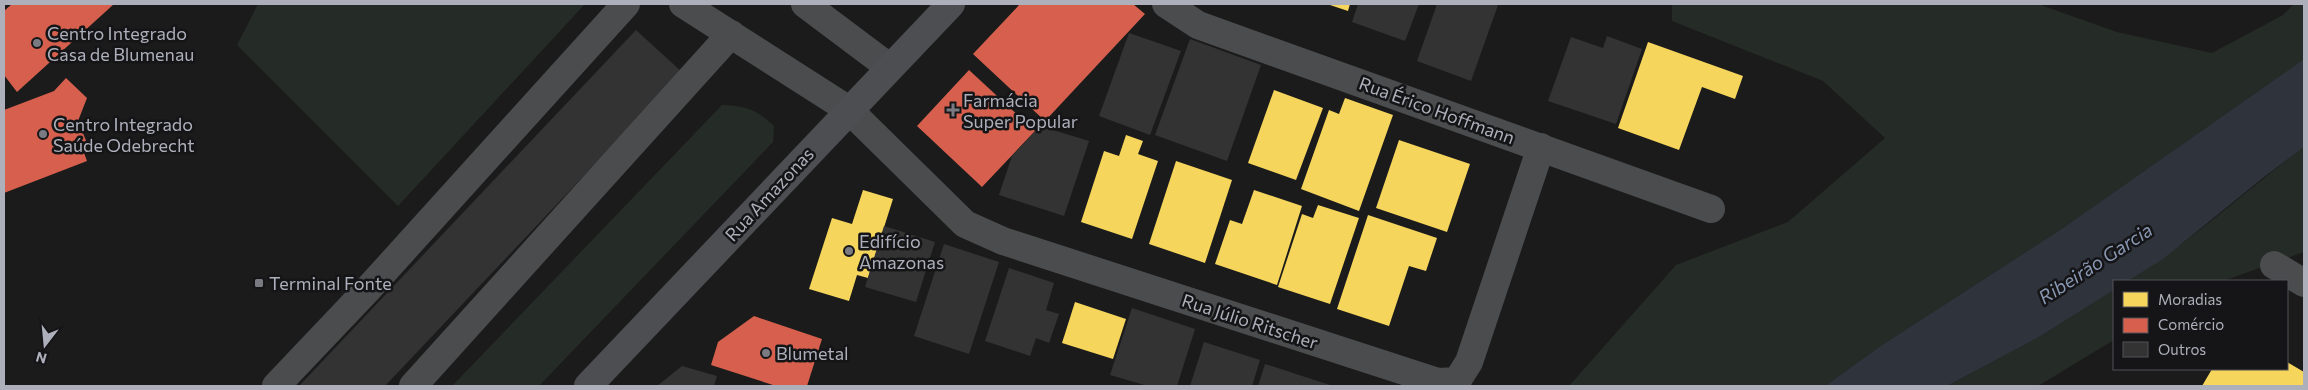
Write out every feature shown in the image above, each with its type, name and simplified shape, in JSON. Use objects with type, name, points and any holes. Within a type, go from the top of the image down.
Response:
[{"type":"main road","name":"Rua Amazonas","points":[[588,386],[889,67],[951,4]]},
{"type":"street","points":[[276,386],[369,288],[626,4]]},
{"type":"street","points":[[683,4],[849,110]]},
{"type":"street","points":[[805,4],[889,67]]},
{"type":"street","name":"Rua Érico Hoffmann","points":[[1166,4],[1198,25],[1711,209]]},
{"type":"street","points":[[413,386],[731,34]]},
{"type":"street","name":"Rua Júlio Ritscher","points":[[849,110],[965,224],[1003,241],[1438,382],[1457,381],[1469,362],[1541,148]]},
{"type":"street","points":[[2274,265],[2304,283]]},
{"type":"shaded area","points":[[258,4],[585,4],[398,206],[237,45]]},
{"type":"shaded area","points":[[1672,4],[2038,4],[2117,32],[2212,53],[2283,15],[2294,4],[2304,4],[2304,59],[2060,230],[1882,345],[1825,386],[1569,386],[1676,265],[1788,222],[1885,138],[1823,81],[1672,21]]},
{"type":"shaded area","points":[[722,105],[738,106],[762,116],[774,126],[773,142],[539,386],[452,386]]},
{"type":"shaded area","points":[[2304,147],[2304,252],[2226,280],[2130,280],[2174,250]]},
{"type":"shaded area","points":[[2113,291],[2113,341],[2038,386],[1947,386],[2039,337]]},
{"type":"water","name":"Ribeirão Garcia","points":[[2304,59],[2304,147],[2163,259],[2130,280],[2113,280],[2113,291],[2039,337],[1947,386],[1825,386],[1882,345],[2060,230]]},
{"type":"building: Moradias","points":[[1327,4],[1350,4],[1348,11]]},
{"type":"building: Moradias","points":[[1648,42],[1743,76],[1735,99],[1702,87],[1679,150],[1618,128]]},
{"type":"building: Moradias","points":[[1274,90],[1323,108],[1296,180],[1248,163]]},
{"type":"building: Moradias","points":[[1345,98],[1393,115],[1359,211],[1301,189],[1329,110],[1339,114]]},
{"type":"building: Moradias","points":[[1126,135],[1143,141],[1138,154],[1158,161],[1132,239],[1081,222],[1104,151],[1119,156]]},
{"type":"building: Moradias","points":[[1399,140],[1470,164],[1447,232],[1376,208]]},
{"type":"building: Moradias","points":[[1176,161],[1232,180],[1205,263],[1149,244]]},
{"type":"building: Moradias","name":"Edifício Amazonas","points":[[863,190],[893,199],[868,278],[857,275],[849,301],[809,289],[832,218],[852,224]]},
{"type":"building: Moradias","points":[[1254,190],[1302,206],[1277,285],[1215,264],[1230,220],[1242,224]]},
{"type":"building: Moradias","points":[[1318,205],[1359,218],[1330,304],[1278,287],[1302,214],[1313,218]]},
{"type":"building: Moradias","points":[[1368,215],[1437,238],[1426,271],[1409,266],[1389,326],[1337,309]]},
{"type":"building: Moradias","points":[[1075,302],[1126,319],[1113,359],[1062,343]]},
{"type":"building: Moradias","points":[[2288,363],[2304,372],[2304,386],[2202,386],[2211,370],[2288,370]]},
{"type":"building: Comércio","name":"Centro Integrado Casa de Blumenau","points":[[12,4],[114,4],[17,92],[4,75],[4,11]]},
{"type":"building: Comércio","points":[[1020,4],[1133,4],[1145,14],[1045,121],[973,54]]},
{"type":"building: Comércio","points":[[969,70],[1035,131],[982,187],[917,126]]},
{"type":"building: Comércio","name":"Centro Integrado Saúde Odebrecht","points":[[66,78],[87,98],[78,121],[89,148],[83,150],[87,161],[4,193],[4,110],[54,91]]},
{"type":"building: Comércio","name":"Blumetal","points":[[754,316],[822,339],[807,386],[776,386],[711,365],[718,342]]},
{"type":"building: Outros","points":[[1358,4],[1419,4],[1405,41],[1352,22]]},
{"type":"building: Outros","points":[[1437,4],[1498,5],[1471,81],[1417,61]]},
{"type":"building: Outros","points":[[636,30],[682,72],[385,386],[299,386]]},
{"type":"building: Outros","points":[[1129,33],[1181,51],[1150,135],[1099,116]]},
{"type":"building: Outros","points":[[1607,36],[1642,49],[1616,124],[1548,101],[1571,37],[1603,48]]},
{"type":"building: Outros","points":[[1190,39],[1261,65],[1227,161],[1155,135]]},
{"type":"building: Outros","points":[[1040,126],[1089,141],[1064,216],[999,195],[1012,156]]},
{"type":"building: Outros","points":[[884,226],[935,242],[916,302],[865,287]]},
{"type":"building: Outros","points":[[944,244],[999,262],[969,354],[914,336]]},
{"type":"building: Outros","points":[[1009,268],[1054,283],[1046,310],[1059,314],[1049,343],[1036,338],[1030,356],[985,341]]},
{"type":"building: Outros","points":[[1132,308],[1195,329],[1177,386],[1148,386],[1110,375]]},
{"type":"building: Outros","points":[[1204,342],[1260,360],[1252,386],[1190,386]]},
{"type":"building: Outros","points":[[1265,364],[1330,385],[1258,386]]},
{"type":"building: Outros","points":[[682,366],[717,376],[714,386],[657,386]]},
{"type":"place","name":"Centro Integrado Casa de Blumenau","points":[[37,43]]},
{"type":"place","name":"Farmácia Super Popular","points":[[953,110]]},
{"type":"place","name":"Centro Integrado Saúde Odebrecht","points":[[43,134]]},
{"type":"place","name":"Edifício Amazonas","points":[[849,251]]},
{"type":"place","name":"Terminal Fonte","points":[[259,283]]},
{"type":"place","name":"Blumetal","points":[[766,353]]}]
